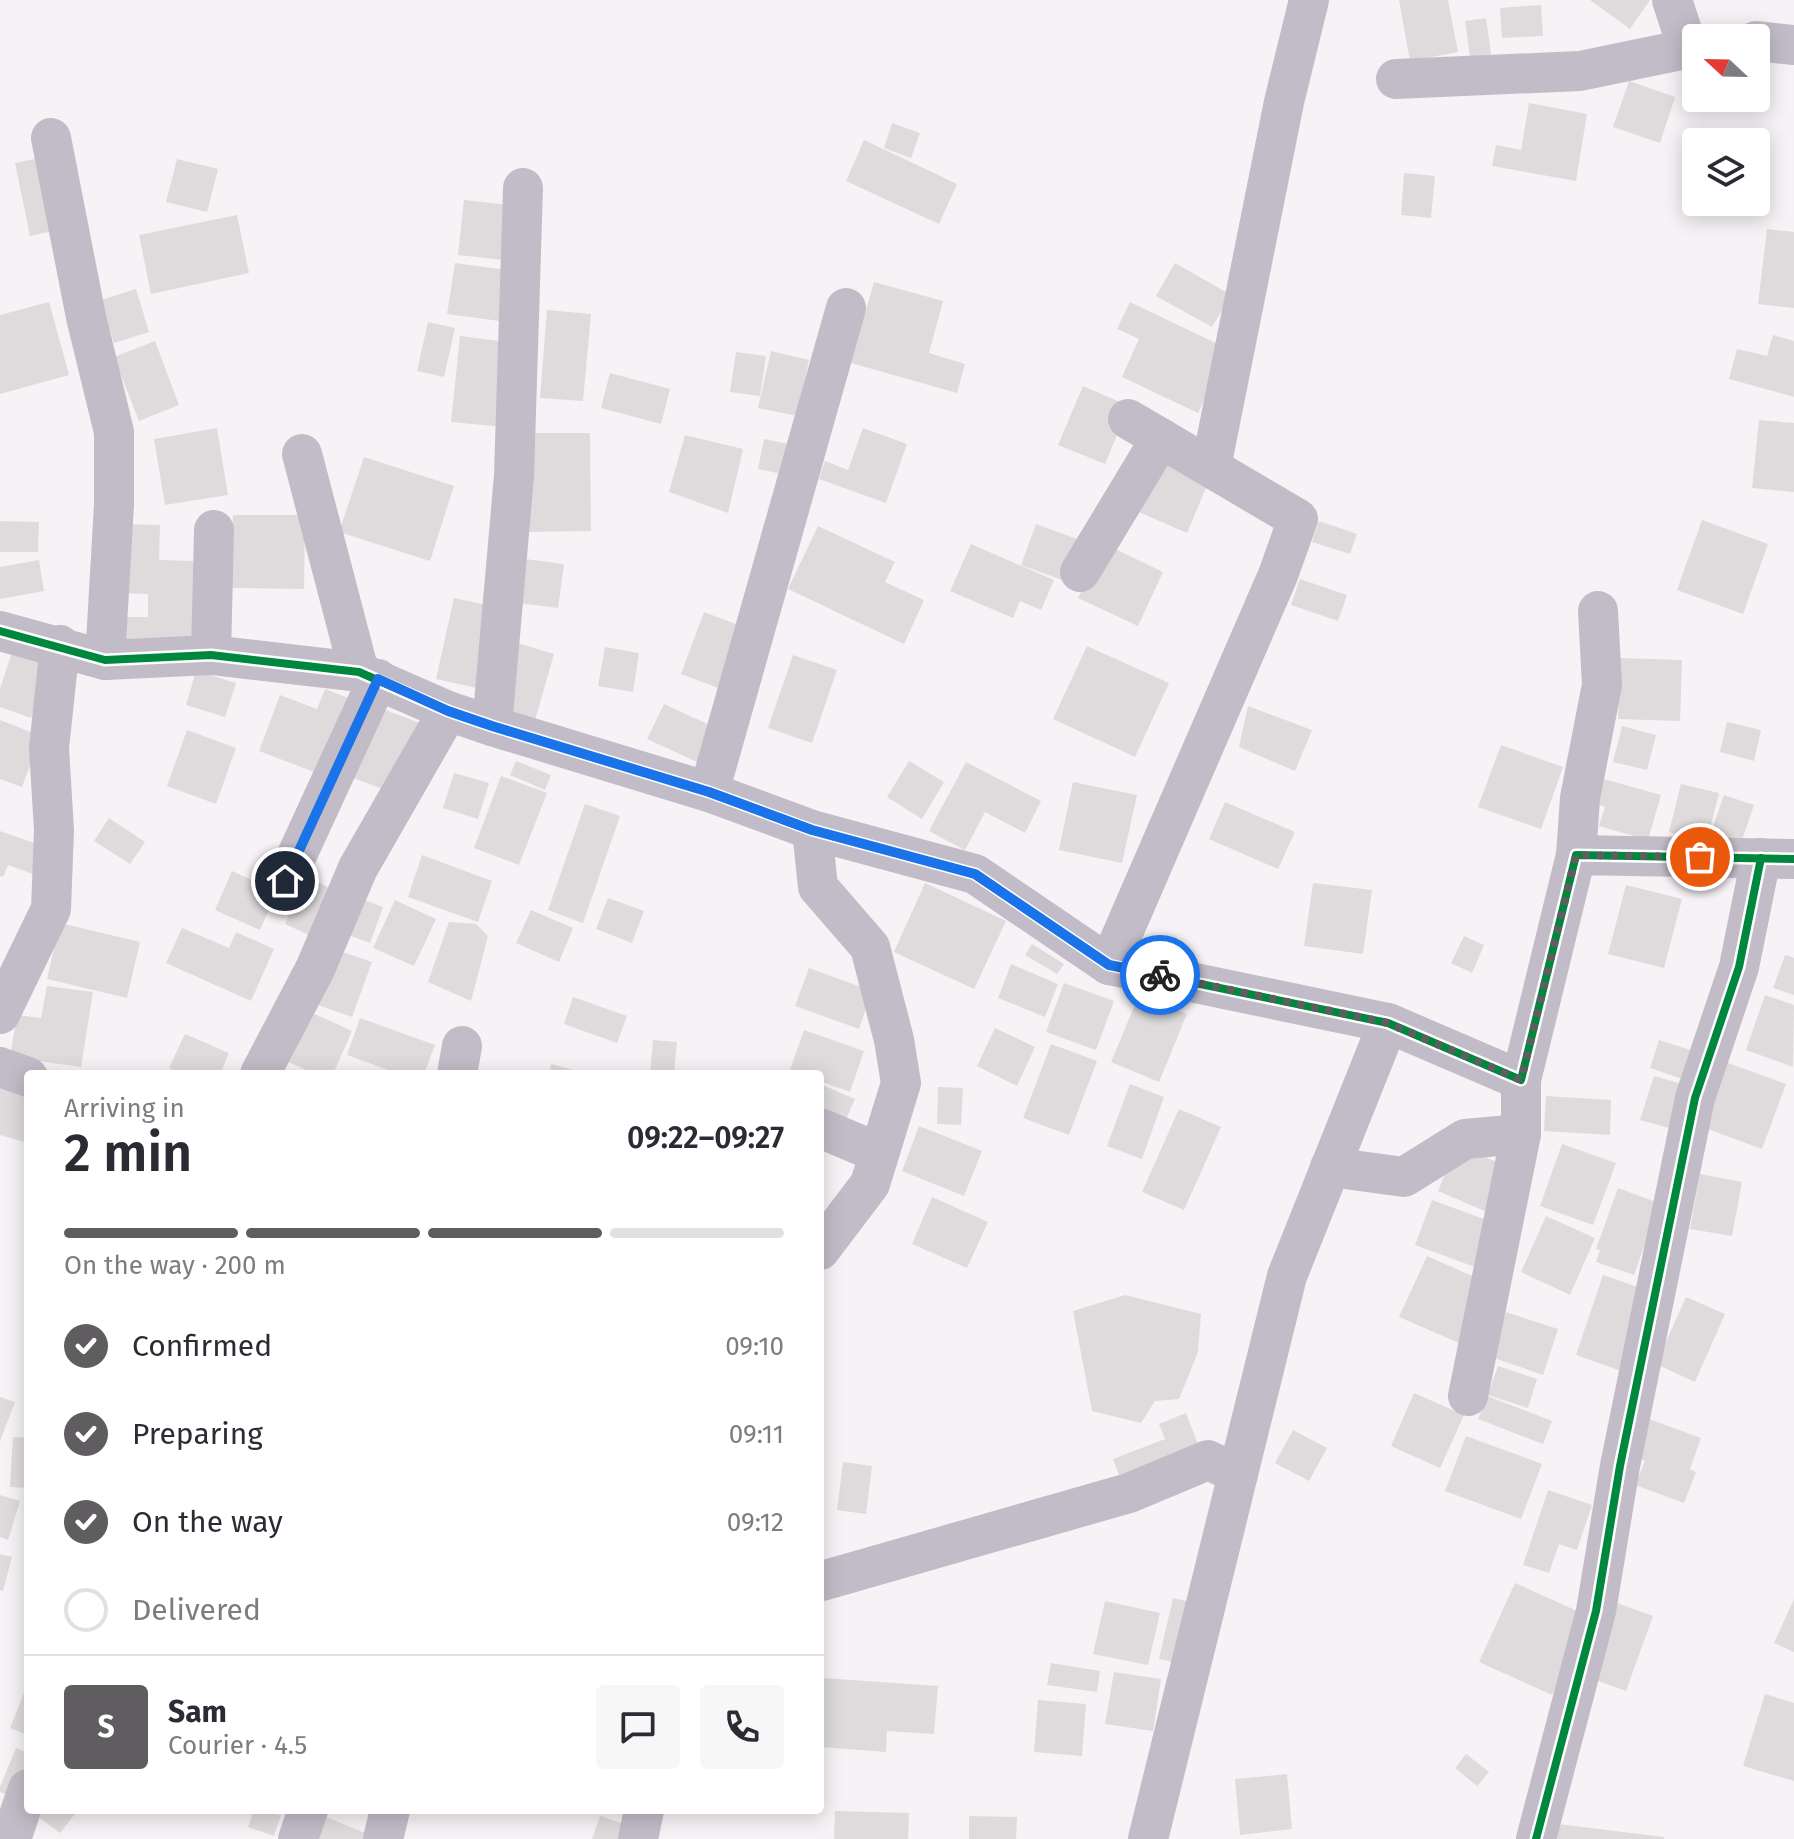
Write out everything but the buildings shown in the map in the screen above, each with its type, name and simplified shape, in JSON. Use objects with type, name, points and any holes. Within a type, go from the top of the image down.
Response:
[{"type":"street","points":[[1211,467],[1284,102],[1309,0]]},
{"type":"street","points":[[1672,0],[1682,24]]},
{"type":"street","points":[[1770,42],[1794,45]]},
{"type":"street","points":[[1396,79],[1580,71],[1682,50]]},
{"type":"street","points":[[51,138],[86,317],[114,432],[114,505],[105,660]]},
{"type":"street","points":[[492,726],[514,476],[523,188]]},
{"type":"street","points":[[709,792],[846,308]]},
{"type":"street","points":[[1080,572],[1144,429],[1298,519],[1278,575],[1109,965]]},
{"type":"street","points":[[285,881],[369,676],[302,454]]},
{"type":"street","points":[[211,655],[214,530]]},
{"type":"street","points":[[1468,1396],[1521,1134],[1521,1080],[1576,855],[1580,798],[1602,685],[1598,611]]},
{"type":"street","points":[[0,631],[60,645],[105,660],[211,655],[369,676],[448,711],[492,726],[709,792],[812,830],[975,874],[1109,965],[1388,1023],[1521,1080]]},
{"type":"street","points":[[0,1014],[51,909],[54,830],[49,748],[60,645]]},
{"type":"street","points":[[262,1070],[315,969],[358,868],[448,711]]},
{"type":"street","points":[[812,830],[818,887],[870,947],[894,1040],[901,1083],[870,1184],[824,1245]]},
{"type":"street","points":[[1536,1839],[1596,1611],[1620,1466],[1695,1098],[1778,859],[1576,855]]},
{"type":"street","points":[[1148,1839],[1287,1276],[1388,1023]]},
{"type":"street","points":[[0,1067],[24,1076]]},
{"type":"street","points":[[824,1130],[879,1153]]},
{"type":"street","points":[[1330,1167],[1404,1177],[1465,1139],[1521,1134]]},
{"type":"street","points":[[824,1580],[1129,1493],[1208,1460],[1238,1474]]},
{"type":"street","points":[[11,1839],[24,1801]]},
{"type":"street","points":[[298,1839],[307,1814]]},
{"type":"street","points":[[383,1839],[389,1814]]},
{"type":"street","points":[[638,1839],[643,1814]]},
{"type":"cycle path","points":[[0,631],[105,660],[211,655],[359,672],[448,711],[492,726],[709,792],[812,830],[975,874],[1109,965],[1388,1023],[1521,1080],[1576,855],[1794,859]]},
{"type":"cycle path","points":[[1536,1839],[1596,1611],[1620,1466],[1695,1098],[1739,967],[1761,858]]},
{"type":"way so far","points":[[1160,975],[1388,1023],[1521,1080],[1576,855],[1700,857]]},
{"type":"route","points":[[285,881],[378,679],[448,711],[492,726],[709,792],[812,830],[975,874],[1109,965],[1160,975]]}]
